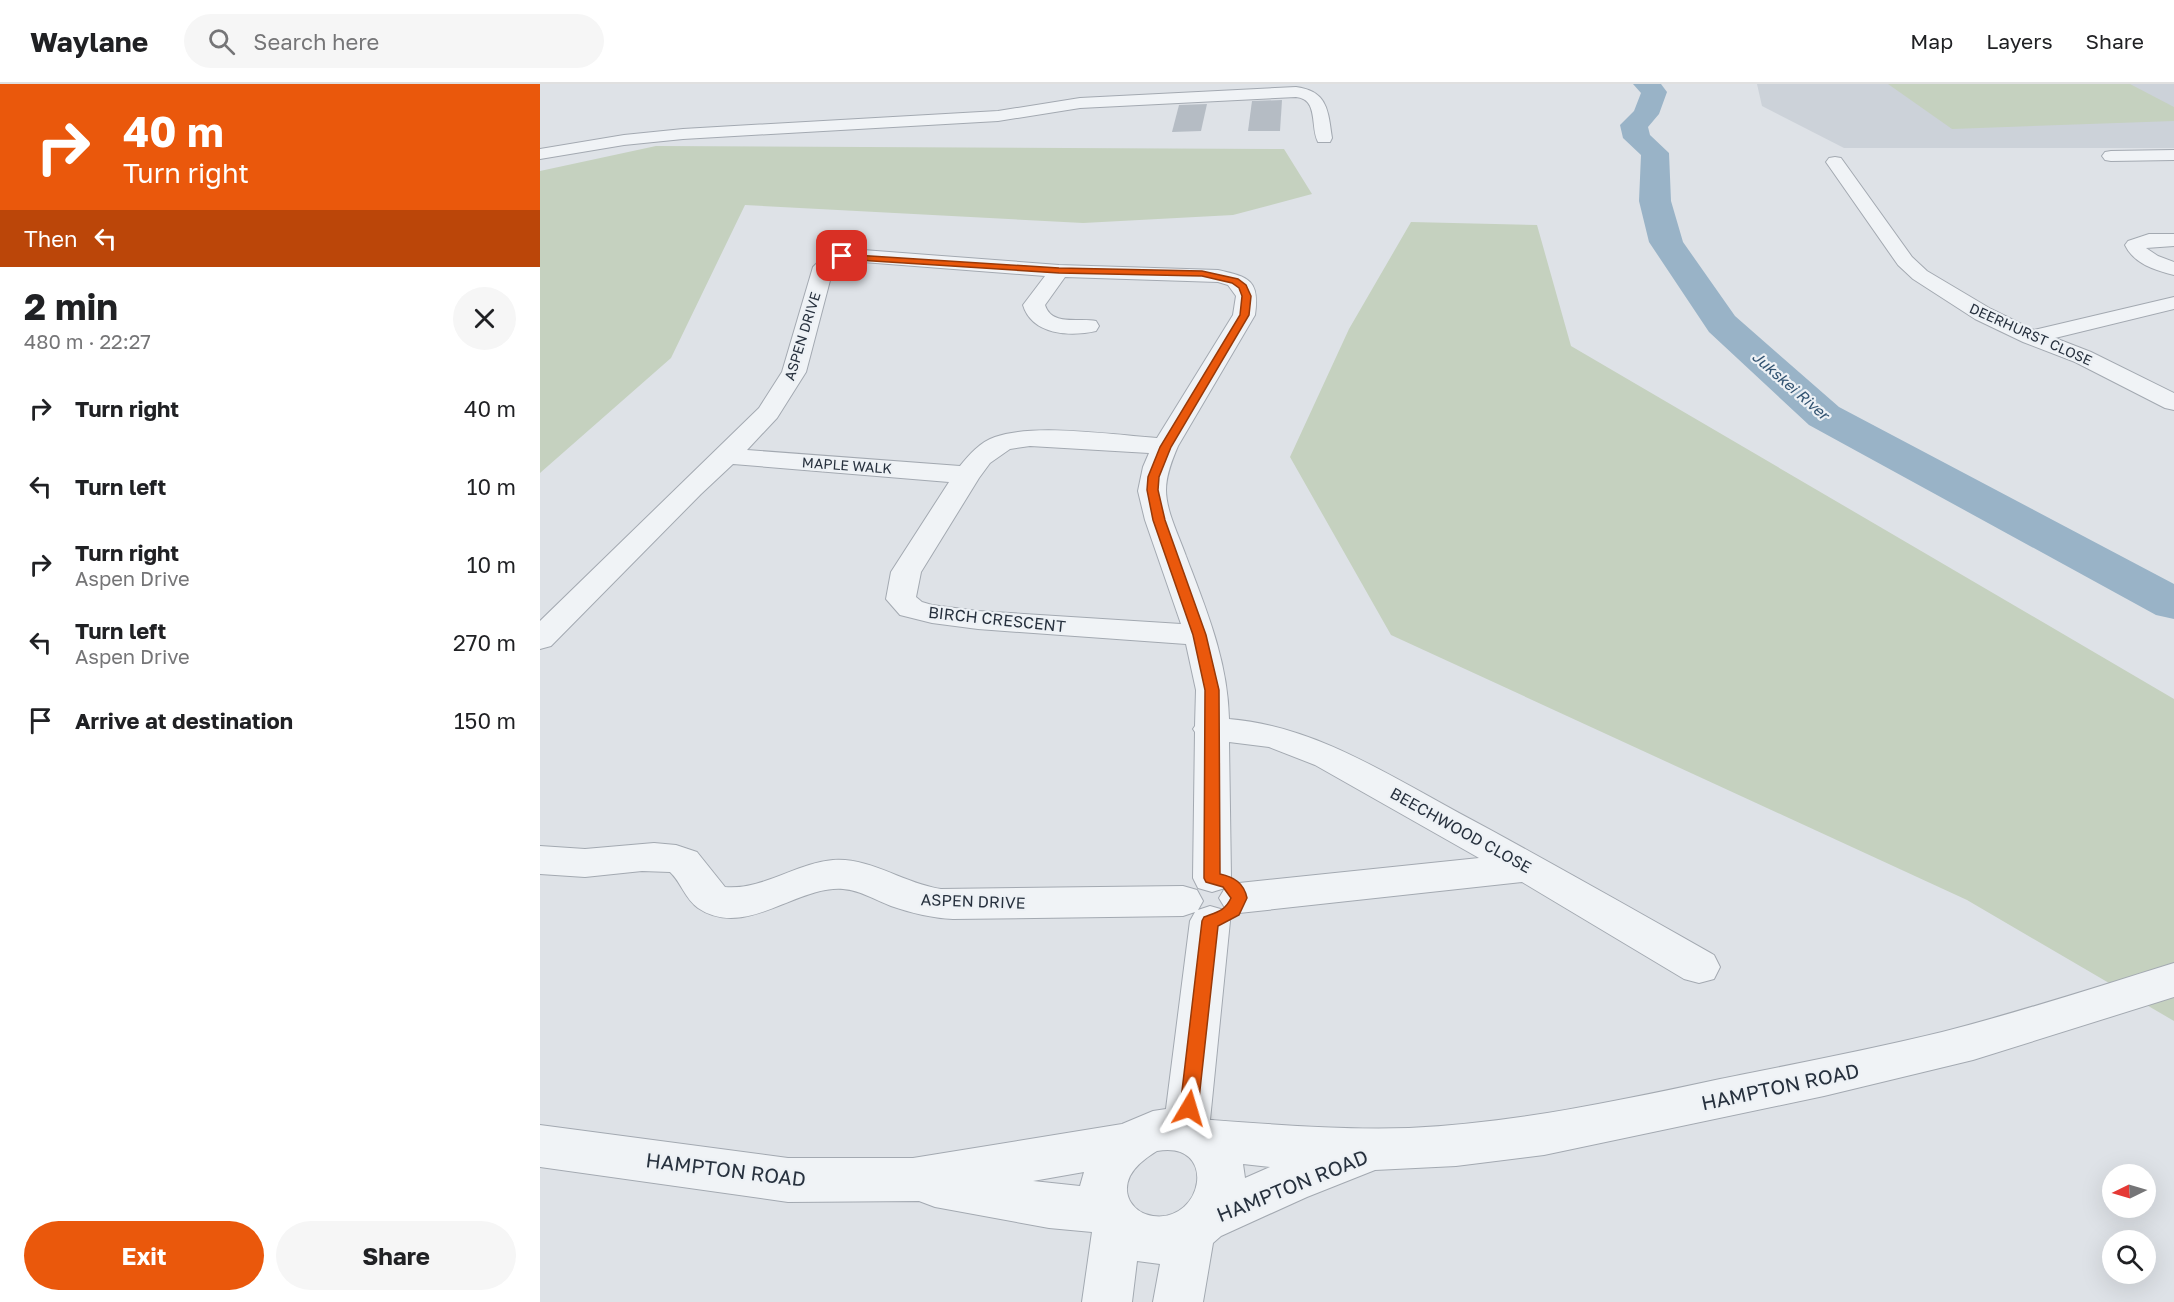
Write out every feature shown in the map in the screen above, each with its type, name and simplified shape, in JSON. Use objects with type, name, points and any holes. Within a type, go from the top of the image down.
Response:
[{"type":"street","points":[[540,154],[624,140],[694,133],[998,116],[1080,103],[1296,92],[1306,93],[1319,105],[1324,138]]},
{"type":"street","points":[[2111,156],[2174,155]]},
{"type":"street","name":"DEERHURST CLOSE","points":[[1835,162],[1911,267],[1968,306],[2031,337],[2083,357],[2174,403]]},
{"type":"street","points":[[2174,240],[2149,240],[2135,245],[2137,252],[2144,257],[2174,269]]},
{"type":"street","name":"ASPEN DRIVE","points":[[540,639],[768,413],[786,388],[794,372],[824,267],[833,258],[850,255],[1059,271],[1202,274],[1235,280],[1243,287],[1247,296],[1244,315],[1165,447],[1156,467],[1152,490],[1159,520],[1200,635],[1212,690],[1210,729],[1211,899],[1194,1135]]},
{"type":"street","points":[[1059,271],[1034,305],[1035,313],[1039,318],[1053,324],[1088,326]]},
{"type":"street","points":[[2031,337],[2174,303]]},
{"type":"street","name":"BIRCH CRESCENT","points":[[1165,447],[1014,439],[990,450],[967,475],[906,572],[901,599],[911,609],[978,620],[1200,635]]},
{"type":"street","name":"MAPLE WALK","points":[[727,456],[967,475]]},
{"type":"street","name":"BEECHWOOD CLOSE","points":[[1210,729],[1257,733],[1287,741],[1327,757],[1527,867],[1699,967]]},
{"type":"street","name":"ASPEN DRIVE","points":[[540,860],[585,863],[656,857],[677,859],[687,864],[708,896],[726,901],[752,899],[803,881],[835,874],[867,879],[901,896],[929,902],[969,904],[1211,899],[1527,867]]},
{"type":"street","name":"HAMPTON ROAD","points":[[540,1146],[788,1180],[913,1180],[1130,1143],[1157,1131],[1287,1148],[1377,1150],[1479,1143],[1659,1112],[1972,1042],[2174,980]]},
{"type":"street","name":"HAMPTON ROAD","points":[[1194,1135],[1215,1151],[1222,1167],[1223,1185],[1217,1203],[1198,1225]]},
{"type":"street","name":"HAMPTON ROAD","points":[[1130,1143],[1118,1153],[1109,1167],[1104,1189],[1113,1218],[1132,1235],[1151,1240],[1171,1239],[1293,1180],[1377,1150]]},
{"type":"street","name":"HAMPTON ROAD","points":[[913,1180],[1113,1218]]},
{"type":"street","points":[[1107,1302],[1113,1218]]},
{"type":"street","points":[[1178,1302],[1198,1225]]},
{"type":"shaded area","points":[[1757,84],[2174,84],[2174,148],[1844,148],[1762,106]]},
{"type":"green space","points":[[1888,84],[2130,84],[2174,107],[2174,121],[1952,129]]},
{"type":"green space","points":[[656,146],[1284,149],[1312,194],[1233,215],[1083,223],[745,205],[671,358],[540,473],[540,171]]},
{"type":"green space","points":[[1411,222],[1537,225],[1571,346],[2174,699],[2174,1021],[1967,900],[1391,635],[1290,457],[1349,329]]},
{"type":"building","points":[[1282,100],[1280,131],[1248,131],[1252,101]]},
{"type":"building","points":[[1207,104],[1201,131],[1172,132],[1179,105]]},
{"type":"waterway","name":"Jukskei River","points":[[1646,84],[1654,92],[1646,114],[1634,125],[1637,138],[1655,153],[1655,201],[1666,242],[1722,324],[1824,416],[2174,604]]},
{"type":"route","points":[[842,256],[1059,271],[1202,274],[1235,280],[1243,287],[1247,296],[1244,315],[1165,447],[1156,467],[1152,490],[1159,520],[1200,635],[1212,690],[1210,729],[1212,878],[1234,886],[1239,898],[1233,911],[1227,916],[1210,921],[1189,1108]]}]
